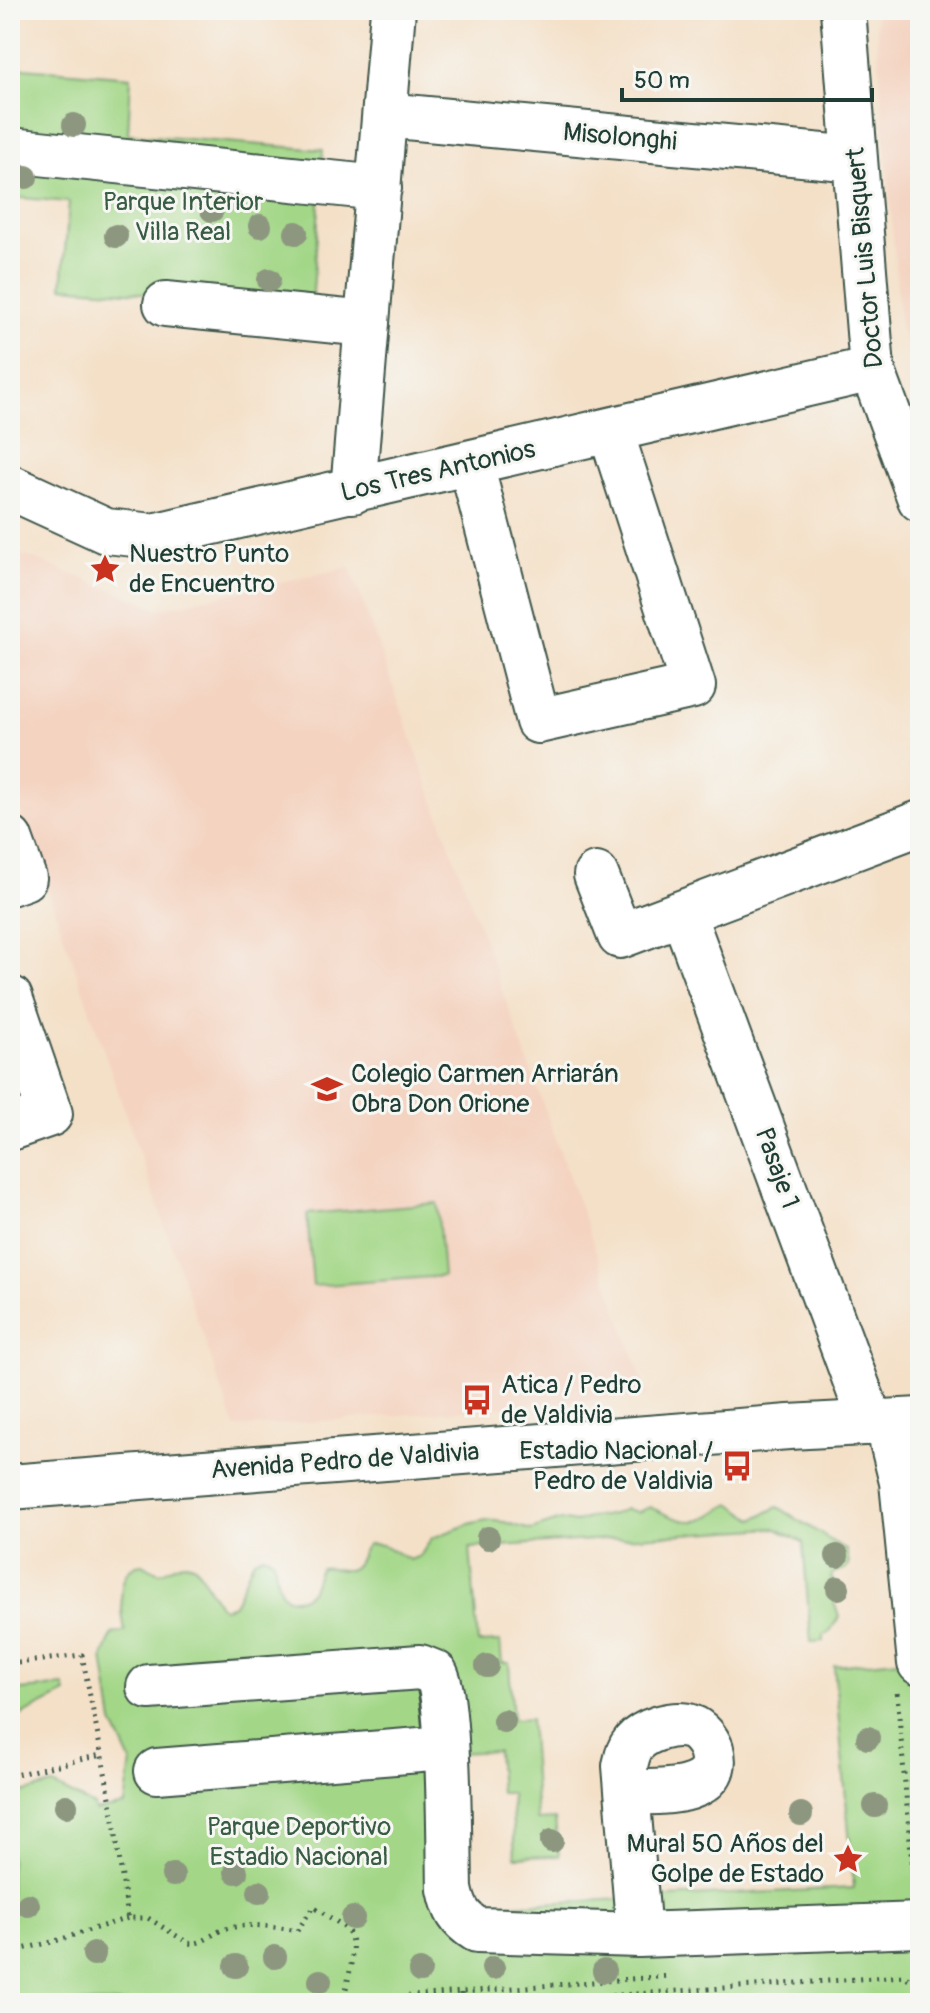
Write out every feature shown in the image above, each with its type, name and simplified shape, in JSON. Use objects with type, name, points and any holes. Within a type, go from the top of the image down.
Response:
[{"type":"street","points":[[353,491],[393,10]]},
{"type":"street","name":"Doctor Luis Bisquert","points":[[843,10],[872,369],[920,499]]},
{"type":"street","name":"Misolonghi","points":[[385,115],[855,159]]},
{"type":"street","points":[[10,150],[379,188]]},
{"type":"street","points":[[166,304],[367,324]]},
{"type":"street","name":"Los Tres Antonios","points":[[10,487],[106,531],[153,536],[872,369]]},
{"type":"street","points":[[471,464],[538,721],[693,686],[611,432]]},
{"type":"street","points":[[596,875],[620,936],[920,823]]},
{"type":"street","points":[[10,839],[24,878],[10,883]]},
{"type":"street","name":"Pasaje 1","points":[[683,914],[892,1421],[902,1482],[920,1663]]},
{"type":"street","points":[[10,998],[50,1114],[10,1128]]},
{"type":"street","name":"Avenida Pedro de Valdivia","points":[[10,1487],[892,1421]]},
{"type":"street","points":[[149,1687],[404,1668],[429,1669],[435,1673],[441,1685],[453,1908],[463,1921],[477,1930],[639,1935],[920,1925]]},
{"type":"street","points":[[157,1771],[445,1748]]},
{"type":"street","points":[[628,1792],[639,1935]]},
{"type":"path","points":[[10,1664],[82,1655],[112,1808],[128,1918]]},
{"type":"path","points":[[10,1776],[101,1755]]},
{"type":"path","points":[[10,1952],[128,1918],[148,1918],[188,1943],[195,1944],[221,1930],[261,1924],[297,1931],[313,1907],[348,1929],[351,1937],[353,1948],[344,1998]]},
{"type":"path","points":[[280,2003],[461,1993],[674,1975]]},
{"type":"path","points":[[500,2003],[903,1976],[920,1984]]},
{"type":"path","points":[[461,1993],[461,2003]]},
{"type":"shaded area","points":[[875,10],[920,10],[920,377],[900,326]]},
{"type":"shaded area","name":"Colegio Carmen Arriarán Obra Don Orione","points":[[10,549],[158,609],[350,567],[648,1396],[235,1428],[10,781]]},
{"type":"green space","name":"Parque Interior Villa Real","points":[[12,67],[131,77],[128,134],[323,150],[312,306],[62,287],[69,202],[10,197]]},
{"type":"green space","points":[[437,1203],[443,1276],[313,1286],[307,1214]]},
{"type":"green space","name":"Parque Deportivo Estadio Nacional","points":[[732,1504],[754,1519],[778,1507],[846,1550],[849,1564],[833,1573],[831,1578],[841,1589],[840,1596],[834,1602],[839,1617],[824,1635],[824,1641],[811,1642],[803,1542],[775,1528],[470,1548],[478,1643],[500,1642],[502,1663],[509,1663],[513,1720],[530,1719],[537,1820],[555,1819],[559,1856],[515,1857],[511,1793],[500,1793],[497,1751],[455,1753],[463,1897],[479,1906],[854,1888],[834,1666],[920,1658],[920,2003],[10,2003],[10,1796],[53,1785],[94,1806],[95,1811],[125,1805],[131,1762],[113,1723],[103,1657],[112,1634],[125,1632],[123,1582],[133,1567],[142,1564],[159,1573],[182,1563],[191,1564],[224,1608],[234,1605],[254,1559],[263,1555],[272,1558],[283,1594],[297,1599],[311,1591],[321,1568],[346,1570],[354,1567],[368,1544],[383,1545],[410,1560],[420,1556],[432,1538],[486,1520],[531,1530],[561,1520],[575,1523],[625,1509],[638,1512],[650,1507],[677,1518],[698,1521]]},
{"type":"green space","points":[[64,1686],[66,1693],[10,1721],[10,1691]]},
{"type":"place","name":"Nuestro Punto de Encuentro","points":[[105,569]]},
{"type":"place","name":"Colegio Carmen Arriarán Obra Don Orione","points":[[327,1089]]},
{"type":"place","name":"Atica / Pedro de Valdivia","points":[[477,1400]]},
{"type":"place","name":"Estadio Nacional / Pedro de Valdivia","points":[[737,1466]]},
{"type":"place","name":"Mural 50 Años del Golpe de Estado","points":[[848,1859]]}]
